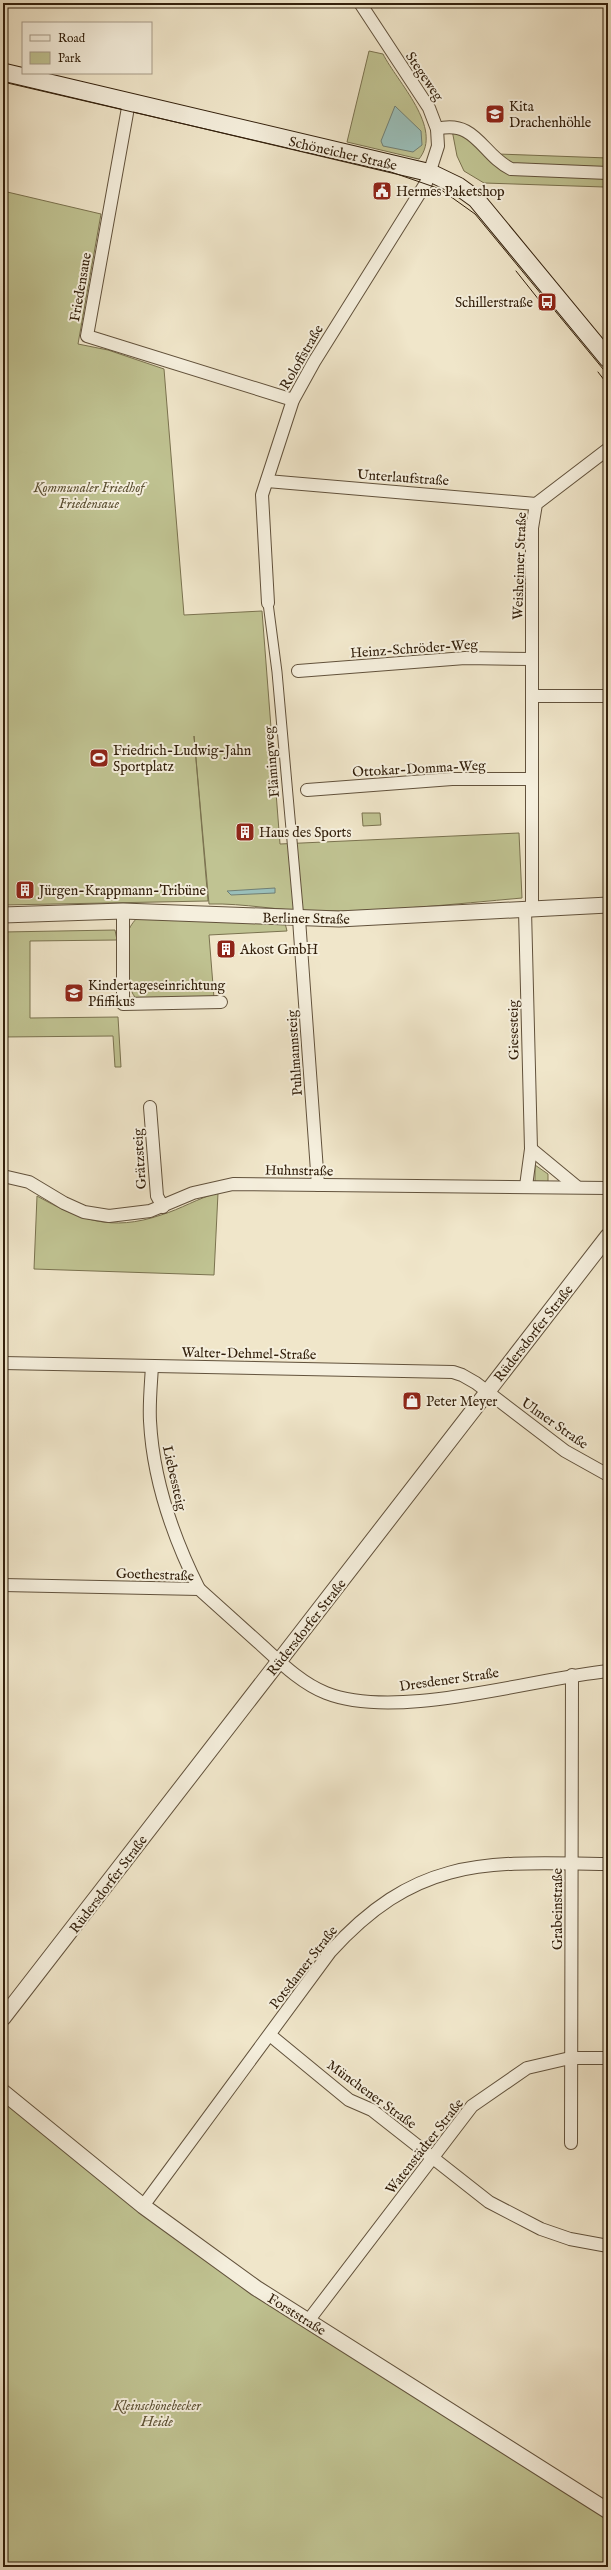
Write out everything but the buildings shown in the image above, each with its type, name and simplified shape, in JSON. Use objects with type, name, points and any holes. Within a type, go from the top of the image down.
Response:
[{"type":"main road","name":"Schöneicher Straße","points":[[3,72],[431,173],[458,186],[476,199],[608,359]]},
{"type":"street","name":"Stegeweg","points":[[360,3],[429,108],[437,129],[438,146],[431,173]]},
{"type":"street","name":"Friedensaue","points":[[129,102],[86,336],[293,400]]},
{"type":"street","points":[[437,129],[450,126],[464,129],[473,135],[500,163],[511,169],[608,173]]},
{"type":"street","name":"Roloffstraße","points":[[268,603],[262,495],[293,400],[308,371],[422,191],[431,173]]},
{"type":"street","name":"Weisheimer Straße","points":[[529,909],[532,779],[532,528],[536,504],[608,449]]},
{"type":"street","name":"Unterlaufstraße","points":[[267,481],[536,504]]},
{"type":"street","name":"Flämingweg","points":[[268,603],[277,672],[299,920]]},
{"type":"street","name":"Heinz-Schröder-Weg","points":[[298,671],[465,658],[532,659]]},
{"type":"street","points":[[532,696],[608,696]]},
{"type":"street","name":"Ottokar-Domma-Weg","points":[[307,790],[452,779],[532,779]]},
{"type":"street","name":"Berliner Straße","points":[[3,915],[123,912],[299,920],[608,905]]},
{"type":"street","name":"Giesesteig","points":[[526,1186],[531,1150],[529,909]]},
{"type":"street","points":[[123,912],[123,1004],[221,1002]]},
{"type":"street","name":"Puhlmannsteig","points":[[299,920],[318,1185]]},
{"type":"street","name":"Grätzsteig","points":[[150,1107],[157,1196],[162,1207]]},
{"type":"street","points":[[531,1150],[577,1187]]},
{"type":"street","name":"Huhnstraße","points":[[3,1176],[29,1182],[64,1203],[84,1212],[122,1216],[150,1211],[193,1193],[220,1186],[526,1186],[608,1188]]},
{"type":"street","name":"Rüdersdorfer Straße","points":[[3,2018],[608,1236]]},
{"type":"street","name":"Walter-Dehmel-Straße","points":[[3,1363],[453,1372],[462,1375],[488,1392]]},
{"type":"street","name":"Liebessteig","points":[[152,1366],[150,1420],[158,1477],[172,1531],[199,1589]]},
{"type":"street","name":"Ulmer Straße","points":[[488,1392],[566,1451],[608,1475]]},
{"type":"street","name":"Goethestraße","points":[[3,1585],[199,1589],[280,1661]]},
{"type":"street","name":"Dresdener Straße","points":[[280,1661],[310,1684],[326,1693],[349,1698],[378,1701],[433,1699],[572,1675],[608,1671]]},
{"type":"street","name":"Grabeinstraße","points":[[571,2143],[570,2058],[573,2022],[571,1863],[572,1675]]},
{"type":"street","name":"Potsdamer Straße","points":[[143,2206],[330,1952],[362,1919],[396,1895],[415,1884],[444,1873],[475,1866],[571,1863],[608,1864]]},
{"type":"street","name":"Münchener Straße","points":[[270,2035],[349,2100],[372,2110],[489,2202],[521,2220],[570,2239],[608,2246]]},
{"type":"street","name":"Watenstädter Straße","points":[[308,2322],[472,2106],[488,2093],[527,2068],[570,2058],[608,2058]]},
{"type":"street","name":"Forststraße","points":[[3,2092],[143,2206],[256,2288],[608,2511]]},
{"type":"green space","points":[[369,51],[383,54],[416,105],[426,133],[425,147],[419,159],[347,142]]},
{"type":"green space","points":[[452,130],[463,133],[494,164],[605,178],[604,187],[484,183],[464,171],[457,156]]},
{"type":"green space","points":[[498,154],[608,158],[608,167],[518,164],[507,162]]},
{"type":"green space","name":"Kommunaler Friedhof Friedensaue","points":[[3,191],[101,214],[78,344],[108,350],[164,369],[184,615],[262,611],[280,844],[519,833],[522,898],[419,907],[341,911],[302,911],[209,904],[194,736],[208,901],[3,905]]},
{"type":"green space","points":[[362,813],[380,813],[381,825],[363,826]]},
{"type":"green space","points":[[138,917],[285,923],[287,931],[209,935],[214,998],[137,999],[130,987],[128,978],[126,948],[129,931],[132,924]]},
{"type":"green space","points":[[115,930],[117,940],[30,941],[30,1018],[118,1017],[121,1067],[115,1067],[113,1036],[3,1037],[3,932]]},
{"type":"green space","points":[[535,1165],[548,1174],[548,1182],[535,1182]]},
{"type":"green space","points":[[218,1193],[214,1275],[34,1269],[37,1196],[82,1217],[111,1223],[127,1223],[161,1215]]},
{"type":"green space","name":"Kleinschönebecker Heide","points":[[3,2098],[235,2280],[608,2517],[608,2567],[3,2567]]},
{"type":"water","points":[[395,106],[421,131],[422,145],[413,152],[383,146],[381,141]]},
{"type":"water","points":[[275,888],[275,893],[231,895],[227,891]]},
{"type":"tram line","points":[[3,82],[391,172],[440,189],[475,214],[608,375]]},
{"type":"tram line","points":[[516,271],[547,310]]},
{"type":"tram line","points":[[598,372],[608,385]]},
{"type":"place","name":"Kita Drachenhöhle","points":[[495,114]]},
{"type":"place","name":"Hermes Paketshop","points":[[382,191]]},
{"type":"place","name":"Schillerstraße","points":[[547,302]]},
{"type":"place","name":"Friedrich-Ludwig-Jahn Sportplatz","points":[[99,758]]},
{"type":"place","name":"Haus des Sports","points":[[245,832]]},
{"type":"place","name":"Jürgen-Krappmann-Tribüne","points":[[25,890]]},
{"type":"place","name":"Akost GmbH","points":[[226,949]]},
{"type":"place","name":"Kindertageseinrichtung Pfiffikus","points":[[74,993]]},
{"type":"place","name":"Peter Meyer","points":[[412,1401]]}]
